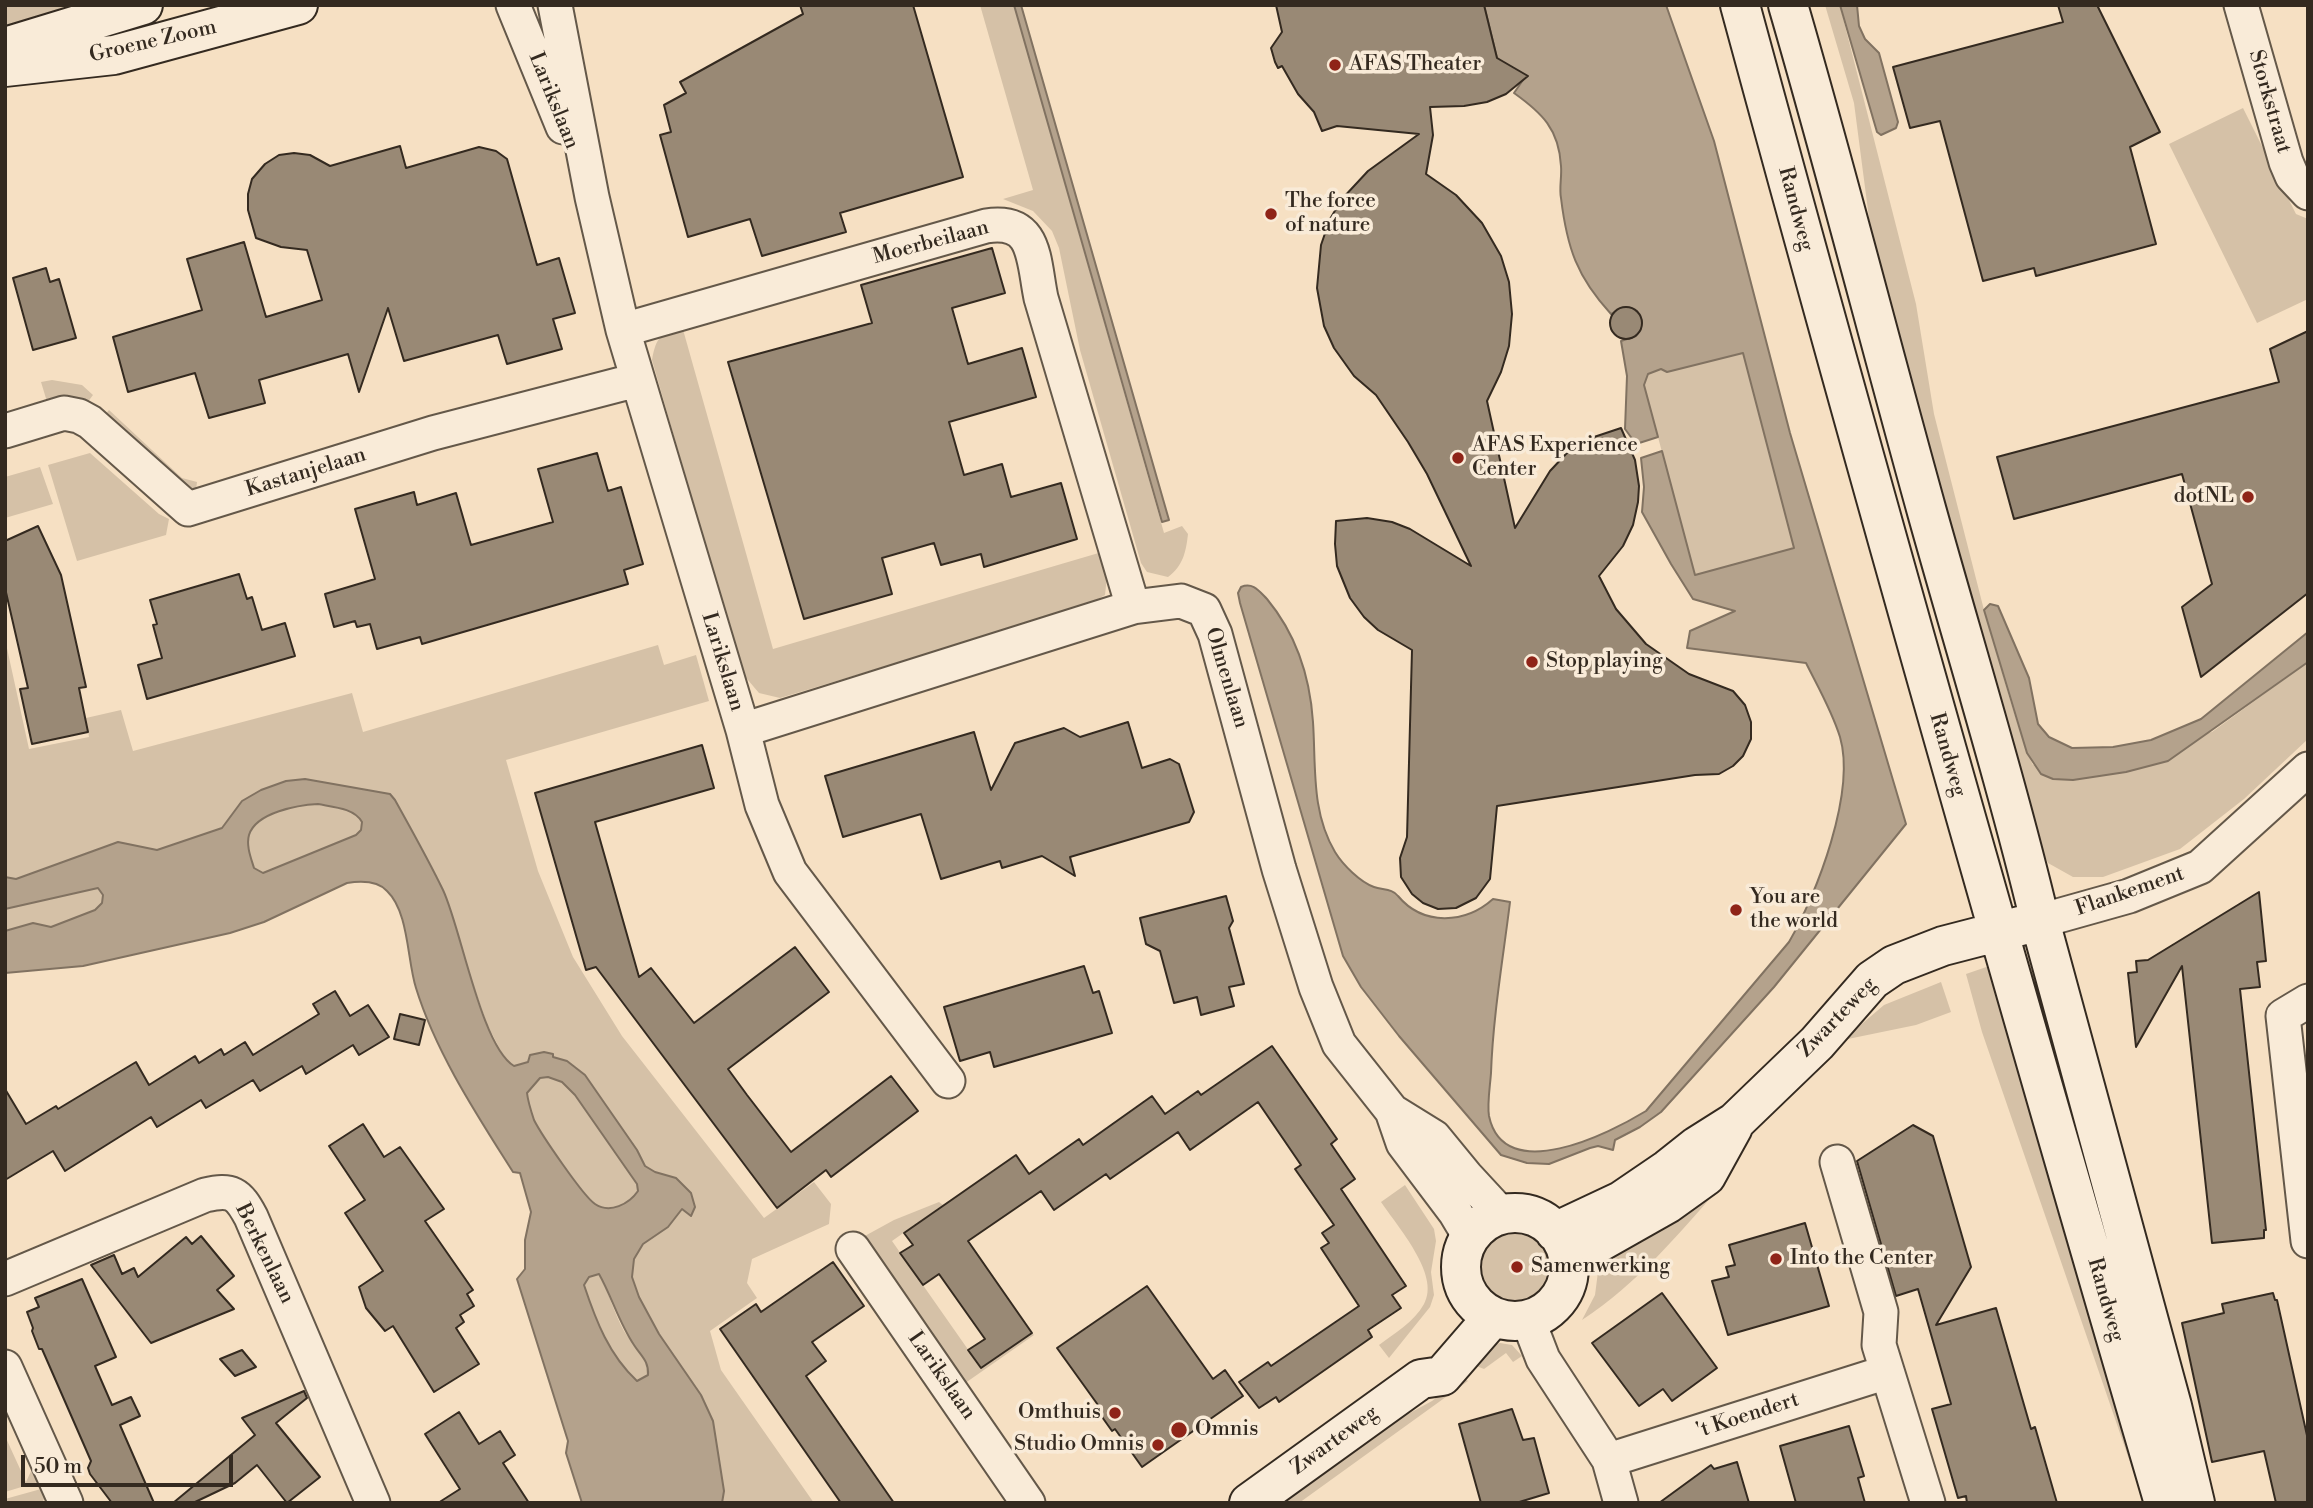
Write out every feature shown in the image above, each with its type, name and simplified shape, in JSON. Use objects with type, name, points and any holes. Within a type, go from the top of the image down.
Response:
[{"type":"main road","name":"Groene Zoom","points":[[5,47],[143,5]]},
{"type":"main road","name":"Groene Zoom","points":[[5,67],[114,55],[298,5]]},
{"type":"main road","name":"Randweg","points":[[1740,5],[1844,390],[2164,1503]]},
{"type":"main road","name":"Randweg","points":[[1788,5],[2017,829],[2172,1406],[2195,1503]]},
{"type":"main road","name":"Zwarteweg","points":[[1562,1246],[1667,1204],[1706,1176],[1735,1122],[1817,1043],[1872,980],[1894,965],[1943,946],[2040,921]]},
{"type":"main road","points":[[1522,1214],[1540,1220],[1562,1246],[1565,1286],[1560,1298],[1540,1315],[1498,1312],[1465,1289],[1461,1262],[1470,1237],[1484,1223],[1502,1215],[1522,1214]]},
{"type":"main road","name":"Zwarteweg","points":[[1249,1503],[1421,1379],[1422,1359],[1498,1312]]},
{"type":"street","name":"Larikslaan","points":[[513,5],[592,197]]},
{"type":"street","name":"Larikslaan","points":[[555,5],[592,197],[623,330],[743,730],[762,805],[790,872],[948,1081]]},
{"type":"street","name":"Storkstraat","points":[[2241,5],[2286,162],[2292,176],[2308,193]]},
{"type":"street","name":"Moerbeilaan","points":[[623,330],[986,226],[1003,224],[1015,227],[1026,235],[1031,249],[1041,298],[1133,607]]},
{"type":"street","name":"Kastanjelaan","points":[[5,431],[64,413],[79,416],[90,422],[188,509],[433,433],[637,380]]},
{"type":"street","name":"Olmenlaan","points":[[743,730],[1133,607],[1181,601],[1203,610],[1215,634],[1279,869],[1316,988],[1339,1044],[1392,1111],[1403,1143],[1455,1212],[1470,1237]]},
{"type":"street","name":"Flankement","points":[[2040,921],[2129,896],[2200,867],[2308,769]]},
{"type":"street","points":[[2308,1001],[2283,1016],[2308,1241]]},
{"type":"street","name":"Olmenlaan","points":[[1392,1111],[1434,1137],[1502,1215]]},
{"type":"street","points":[[1837,1162],[1881,1312],[1879,1345],[1928,1503]]},
{"type":"street","name":"Berkenlaan","points":[[5,1279],[205,1195],[229,1192],[237,1196],[251,1217],[373,1503]]},
{"type":"street","name":"Larikslaan","points":[[853,1249],[1028,1503]]},
{"type":"street","points":[[1498,1312],[1543,1359],[1609,1460],[1621,1503]]},
{"type":"street","points":[[5,1367],[66,1503]]},
{"type":"street","name":"'t Koendert","points":[[1609,1460],[1887,1372]]},
{"type":"shaded area","points":[[5,5],[106,5],[5,35]]},
{"type":"shaded area","points":[[980,5],[1014,5],[1164,533],[1182,526],[1188,534],[1183,558],[1168,577],[1147,572],[1141,563],[1080,350],[1059,248],[1052,231],[1033,211],[1003,199],[1033,190]]},
{"type":"shaded area","points":[[1014,5],[1021,5],[1169,520],[1162,522]]},
{"type":"shaded area","points":[[1484,5],[1666,5],[1714,141],[1790,433],[1906,824],[1774,987],[1661,1112],[1615,1140],[1613,1150],[1598,1146],[1549,1164],[1527,1163],[1501,1155],[1399,1036],[1361,987],[1343,956],[1240,603],[1238,593],[1241,587],[1252,586],[1267,599],[1294,641],[1300,657],[1311,705],[1318,805],[1327,837],[1342,862],[1363,881],[1393,892],[1408,906],[1432,917],[1457,917],[1482,907],[1493,899],[1510,902],[1496,1009],[1488,1106],[1489,1116],[1499,1137],[1515,1148],[1536,1151],[1560,1148],[1608,1131],[1646,1111],[1789,942],[1822,871],[1831,842],[1843,785],[1844,760],[1837,727],[1806,663],[1687,648],[1690,631],[1735,611],[1693,599],[1671,564],[1642,512],[1644,487],[1641,458],[1662,451],[1695,575],[1794,548],[1743,353],[1667,372],[1661,369],[1648,374],[1644,385],[1658,437],[1636,444],[1625,429],[1627,376],[1621,341],[1636,336],[1642,323],[1637,311],[1626,307],[1611,314],[1582,274],[1570,247],[1563,216],[1560,153],[1557,142],[1541,115],[1514,93],[1523,80],[1497,58]]},
{"type":"shaded area","points":[[1825,5],[1840,5],[1916,304],[1934,414],[1984,610],[2011,703],[2033,765],[2212,732],[2308,662],[2308,739],[2244,799],[2180,849],[2103,877],[2073,877],[2048,863],[2036,838],[1872,241],[1854,103]]},
{"type":"shaded area","points":[[1840,5],[1857,5],[1859,26],[1865,39],[1879,53],[1898,122],[1896,128],[1881,135],[1877,132]]},
{"type":"shaded area","points":[[2243,108],[2296,214],[2308,219],[2308,299],[2257,323],[2169,144]]},
{"type":"shaded area","points":[[682,326],[773,649],[1102,552],[1107,576],[1105,595],[1086,606],[780,698],[759,693],[742,673],[652,360],[655,346],[661,337]]},
{"type":"shaded area","points":[[1743,352],[1794,548],[1695,575],[1644,385],[1648,374],[1655,371],[1667,372]]},
{"type":"shaded area","points":[[52,380],[82,385],[93,395],[87,403],[75,398],[48,405],[41,382]]},
{"type":"shaded area","points":[[109,410],[182,478],[197,482],[196,490],[190,491],[102,418]]},
{"type":"shaded area","points":[[90,453],[159,514],[169,519],[166,535],[77,561],[48,465]]},
{"type":"shaded area","points":[[40,467],[53,504],[5,518],[5,477]]},
{"type":"shaded area","points":[[1990,604],[1998,606],[2029,678],[2038,724],[2049,737],[2072,748],[2113,747],[2151,740],[2201,719],[2308,632],[2308,662],[2168,761],[2126,772],[2073,780],[2053,779],[2041,774],[2027,753],[1984,610]]},
{"type":"shaded area","points":[[5,639],[29,749],[89,737],[86,718],[121,710],[133,751],[352,693],[363,732],[658,645],[664,665],[696,655],[709,701],[506,760],[538,871],[573,957],[622,1036],[764,1218],[814,1182],[831,1204],[829,1224],[752,1259],[747,1283],[757,1298],[710,1331],[721,1370],[814,1503],[722,1503],[724,1491],[713,1421],[701,1395],[659,1334],[639,1297],[632,1277],[634,1259],[643,1244],[668,1227],[682,1209],[690,1215],[676,1178],[645,1166],[637,1150],[585,1075],[573,1065],[553,1057],[515,1066],[506,1061],[487,1024],[473,984],[389,794],[305,779],[242,801],[222,828],[157,850],[117,842],[16,879],[5,877]]},
{"type":"shaded area","points":[[305,779],[390,794],[443,890],[482,1012],[502,1054],[514,1066],[528,1062],[530,1055],[544,1052],[567,1061],[585,1075],[637,1150],[645,1166],[676,1178],[691,1193],[695,1207],[691,1216],[682,1209],[668,1227],[643,1244],[634,1259],[632,1277],[639,1297],[659,1334],[701,1395],[713,1421],[724,1491],[722,1503],[582,1503],[566,1453],[568,1441],[517,1279],[525,1269],[525,1240],[531,1212],[520,1173],[513,1172],[446,1060],[416,988],[400,911],[383,887],[368,882],[347,883],[264,922],[230,933],[83,966],[5,973],[5,931],[33,923],[51,927],[95,910],[102,903],[103,895],[98,888],[5,909],[5,877],[16,879],[118,842],[157,850],[222,828],[242,801],[261,790],[286,781]],"holes":[[[318,804],[354,814],[362,822],[361,830],[356,835],[263,873],[254,868],[248,843],[253,827],[279,811]],[[548,1077],[562,1082],[575,1095],[637,1184],[638,1191],[630,1200],[613,1208],[601,1207],[589,1199],[572,1178],[534,1120],[527,1093],[540,1078]],[[599,1274],[624,1328],[646,1362],[648,1375],[637,1381],[611,1349],[599,1324],[584,1285],[589,1277]]]},
{"type":"shaded area","points":[[318,804],[354,814],[362,822],[361,830],[356,835],[263,873],[254,868],[248,843],[253,827],[279,811]]},
{"type":"shaded area","points":[[98,888],[103,894],[102,903],[95,910],[50,927],[33,923],[5,931],[5,909]]},
{"type":"shaded area","points":[[1998,963],[2156,1503],[2144,1503],[1982,1032],[1966,974]]},
{"type":"shaded area","points":[[1941,982],[1951,1012],[1916,1025],[1843,1040],[1884,1005]]},
{"type":"shaded area","points":[[548,1077],[562,1082],[575,1095],[637,1184],[638,1191],[630,1200],[613,1208],[595,1204],[553,1151],[534,1120],[527,1093],[540,1078]]},
{"type":"shaded area","points":[[1405,1185],[1434,1229],[1436,1241],[1431,1272],[1434,1295],[1430,1307],[1389,1358],[1379,1345],[1415,1316],[1424,1304],[1428,1292],[1427,1279],[1415,1251],[1381,1202]]},
{"type":"shaded area","points":[[1721,1186],[1639,1275],[1582,1320],[1595,1295],[1599,1264]]},
{"type":"shaded area","points":[[939,1202],[943,1205],[892,1241],[981,1368],[1032,1333],[1034,1335],[961,1386],[863,1237],[894,1220]]},
{"type":"shaded area","points":[[1515,1228],[1531,1231],[1544,1240],[1553,1253],[1556,1269],[1553,1285],[1544,1298],[1531,1307],[1515,1310],[1499,1307],[1486,1298],[1477,1285],[1474,1269],[1477,1253],[1486,1240],[1499,1231]]},
{"type":"shaded area","points":[[598,1273],[624,1331],[646,1363],[648,1375],[637,1382],[611,1349],[584,1285],[589,1277]]},
{"type":"shaded area","points":[[1493,1345],[1512,1345],[1522,1356],[1513,1362],[1506,1353],[1484,1369],[1474,1365]]},
{"type":"shaded area","points":[[1463,1377],[1468,1381],[1299,1503],[1274,1503],[1371,1434],[1432,1401]]},
{"type":"shaded area","points":[[5,1436],[26,1482],[32,1469],[38,1482],[5,1492]]},
{"type":"shaded area","points":[[41,1489],[45,1497],[42,1503],[5,1503],[5,1499]]},
{"type":"building","points":[[800,5],[913,5],[963,177],[840,213],[846,232],[762,256],[750,219],[688,237],[660,135],[671,132],[664,105],[686,93],[680,82],[803,14]]},
{"type":"building","name":"AFAS Experience Center","points":[[1276,5],[1484,5],[1497,58],[1528,76],[1506,94],[1487,102],[1430,107],[1433,135],[1426,174],[1456,195],[1482,223],[1501,256],[1509,282],[1512,314],[1509,346],[1501,372],[1487,401],[1515,528],[1550,471],[1566,454],[1591,438],[1621,428],[1635,460],[1639,486],[1638,502],[1633,525],[1623,546],[1599,576],[1616,609],[1646,644],[1689,674],[1733,691],[1745,705],[1751,722],[1751,739],[1743,756],[1719,774],[1695,775],[1497,806],[1490,879],[1476,898],[1456,908],[1438,909],[1423,903],[1412,894],[1401,877],[1400,858],[1407,837],[1412,650],[1378,630],[1350,598],[1337,566],[1336,521],[1367,518],[1392,522],[1410,529],[1471,566],[1427,474],[1408,442],[1376,395],[1354,376],[1334,348],[1324,326],[1317,288],[1321,245],[1330,219],[1342,199],[1368,171],[1419,134],[1337,126],[1322,131],[1314,112],[1298,94],[1282,66],[1278,68],[1275,62],[1271,48],[1282,32]]},
{"type":"building","points":[[2058,5],[2097,5],[2160,132],[2130,147],[2156,244],[2036,276],[2034,268],[1983,281],[1940,121],[1910,128],[1893,67],[2063,22]]},
{"type":"building","points":[[400,146],[406,168],[479,147],[496,151],[507,159],[537,265],[559,258],[575,313],[553,319],[562,349],[507,364],[498,335],[404,361],[388,308],[359,392],[348,354],[259,380],[265,403],[209,418],[195,373],[128,392],[113,337],[202,310],[187,259],[244,242],[266,317],[322,300],[307,250],[281,247],[256,238],[248,210],[248,194],[252,179],[265,164],[279,155],[294,153],[310,155],[330,166]]},
{"type":"building","points":[[992,248],[1005,293],[952,308],[968,364],[1022,348],[1036,397],[949,422],[964,475],[1002,464],[1011,497],[1061,483],[1077,539],[984,567],[981,554],[941,565],[934,543],[882,558],[892,594],[804,619],[728,362],[872,323],[861,285]]},
{"type":"building","points":[[46,268],[50,282],[59,279],[76,338],[33,350],[13,278]]},
{"type":"building","points":[[1626,307],[1637,312],[1642,323],[1637,334],[1626,339],[1615,334],[1610,323],[1615,312]]},
{"type":"building","name":"dotNL","points":[[2308,331],[2308,593],[2201,677],[2182,607],[2212,584],[2182,474],[2014,519],[1997,457],[2279,382],[2270,349]]},
{"type":"building","points":[[597,453],[608,491],[621,487],[643,564],[624,570],[628,584],[422,644],[420,637],[377,649],[370,624],[357,627],[355,621],[334,627],[325,594],[375,579],[355,509],[414,492],[417,505],[456,493],[471,545],[553,522],[538,469]]},
{"type":"building","points":[[38,526],[61,575],[86,687],[79,688],[88,732],[32,744],[20,689],[28,688],[5,588],[5,541]]},
{"type":"building","points":[[239,574],[247,599],[252,597],[262,630],[285,623],[295,656],[147,699],[138,665],[162,658],[153,625],[157,624],[150,600]]},
{"type":"building","points":[[1128,722],[1142,768],[1170,759],[1179,764],[1194,812],[1189,822],[1070,857],[1075,876],[1042,856],[1002,868],[1000,861],[941,879],[921,814],[843,837],[825,776],[974,732],[991,790],[1015,743],[1064,728],[1080,737]]},
{"type":"building","points":[[702,745],[714,788],[595,822],[639,977],[651,968],[694,1023],[795,947],[829,992],[728,1069],[747,1095],[791,1152],[891,1076],[918,1111],[831,1177],[826,1170],[777,1208],[596,967],[586,970],[535,793]]},
{"type":"building","points":[[2259,892],[2266,961],[2257,962],[2260,987],[2240,989],[2266,1230],[2264,1238],[2212,1243],[2182,966],[2136,1047],[2128,973],[2137,972],[2136,961],[2148,960]]},
{"type":"building","points":[[1226,896],[1233,921],[1229,928],[1244,984],[1229,987],[1234,1006],[1201,1015],[1197,997],[1174,1003],[1160,951],[1146,944],[1140,918]]},
{"type":"building","points":[[1084,966],[1093,993],[1099,991],[1112,1033],[994,1067],[990,1052],[960,1061],[944,1007]]},
{"type":"building","points":[[335,991],[350,1016],[368,1005],[389,1037],[359,1055],[353,1045],[306,1074],[302,1066],[260,1091],[253,1080],[206,1108],[201,1100],[157,1127],[151,1117],[65,1171],[53,1151],[5,1180],[5,1089],[26,1124],[56,1106],[58,1109],[136,1062],[149,1085],[195,1056],[199,1063],[221,1049],[224,1055],[245,1042],[253,1055],[319,1014],[313,1004]]},
{"type":"building","points":[[400,1014],[425,1020],[419,1045],[394,1039]]},
{"type":"building","points":[[1272,1046],[1337,1139],[1331,1144],[1355,1179],[1341,1189],[1406,1286],[1392,1295],[1401,1308],[1368,1330],[1372,1337],[1279,1402],[1276,1397],[1259,1408],[1239,1382],[1268,1362],[1271,1366],[1359,1306],[1321,1248],[1329,1243],[1322,1233],[1334,1225],[1295,1169],[1301,1165],[1258,1102],[1190,1150],[1178,1132],[1110,1179],[1106,1174],[1054,1210],[1041,1191],[968,1241],[1032,1333],[981,1368],[968,1350],[985,1339],[939,1274],[923,1285],[900,1253],[913,1245],[904,1233],[1016,1155],[1029,1174],[1079,1139],[1083,1145],[1152,1096],[1165,1114],[1198,1091],[1201,1095]]},
{"type":"building","points":[[363,1124],[384,1157],[400,1147],[444,1209],[425,1221],[473,1290],[467,1294],[474,1306],[460,1315],[464,1322],[456,1328],[479,1364],[434,1392],[393,1326],[385,1331],[366,1308],[359,1287],[383,1271],[345,1213],[365,1200],[329,1146]]},
{"type":"building","points":[[1913,1125],[1933,1136],[1971,1267],[1936,1325],[1996,1308],[2031,1429],[2035,1427],[2057,1503],[1967,1503],[1966,1496],[1958,1498],[1932,1409],[1951,1404],[1918,1289],[1896,1296],[1857,1161]]},
{"type":"building","points":[[1805,1223],[1829,1306],[1728,1335],[1712,1281],[1729,1277],[1726,1267],[1735,1265],[1729,1245]]},
{"type":"building","points":[[201,1236],[234,1276],[217,1290],[234,1309],[151,1343],[91,1265],[114,1255],[122,1274],[134,1268],[138,1277],[186,1237],[192,1244]]},
{"type":"building","points":[[833,1262],[864,1306],[812,1342],[826,1361],[806,1376],[894,1503],[841,1503],[720,1329],[756,1304],[761,1312]]},
{"type":"building","points":[[82,1279],[116,1357],[95,1366],[112,1405],[131,1397],[140,1416],[120,1425],[154,1503],[112,1503],[90,1474],[88,1468],[91,1461],[32,1331],[27,1312],[39,1307],[35,1298]]},
{"type":"building","points":[[1147,1286],[1213,1379],[1225,1370],[1243,1396],[1142,1467],[1115,1429],[1112,1431],[1095,1407],[1098,1405],[1057,1348]]},
{"type":"building","points":[[1662,1293],[1717,1368],[1672,1401],[1663,1389],[1639,1406],[1592,1343]]},
{"type":"building","points":[[2273,1293],[2277,1300],[2308,1440],[2308,1503],[2276,1503],[2264,1451],[2212,1462],[2182,1323],[2224,1313],[2222,1304]]},
{"type":"building","points":[[242,1350],[256,1367],[235,1376],[220,1359]]},
{"type":"building","points":[[304,1391],[307,1398],[276,1423],[320,1477],[287,1503],[257,1465],[235,1483],[193,1503],[173,1503],[255,1435],[242,1418]]},
{"type":"building","points":[[1512,1409],[1523,1440],[1534,1438],[1549,1493],[1516,1503],[1481,1503],[1459,1424]]},
{"type":"building","points":[[459,1412],[479,1444],[500,1431],[515,1455],[503,1463],[529,1503],[438,1503],[460,1489],[425,1434]]},
{"type":"building","points":[[1849,1426],[1864,1476],[1858,1478],[1865,1503],[1796,1503],[1780,1446]]},
{"type":"building","points":[[1737,1462],[1749,1503],[1659,1503],[1711,1465],[1714,1469]]},
{"type":"place","name":"AFAS Theater","points":[[1335,65]]},
{"type":"place","name":"The force of nature","points":[[1271,214]]},
{"type":"place","name":"AFAS Experience Center","points":[[1458,458]]},
{"type":"place","name":"dotNL","points":[[2248,497]]},
{"type":"place","name":"Stop playing","points":[[1532,662]]},
{"type":"place","name":"You are the world","points":[[1736,910]]},
{"type":"place","name":"Into the Center","points":[[1776,1259]]},
{"type":"place","name":"Samenwerking","points":[[1517,1267]]},
{"type":"place","name":"Omthuis","points":[[1115,1413]]},
{"type":"place","name":"Omnis","points":[[1179,1430]]},
{"type":"place","name":"Studio Omnis","points":[[1158,1445]]}]
